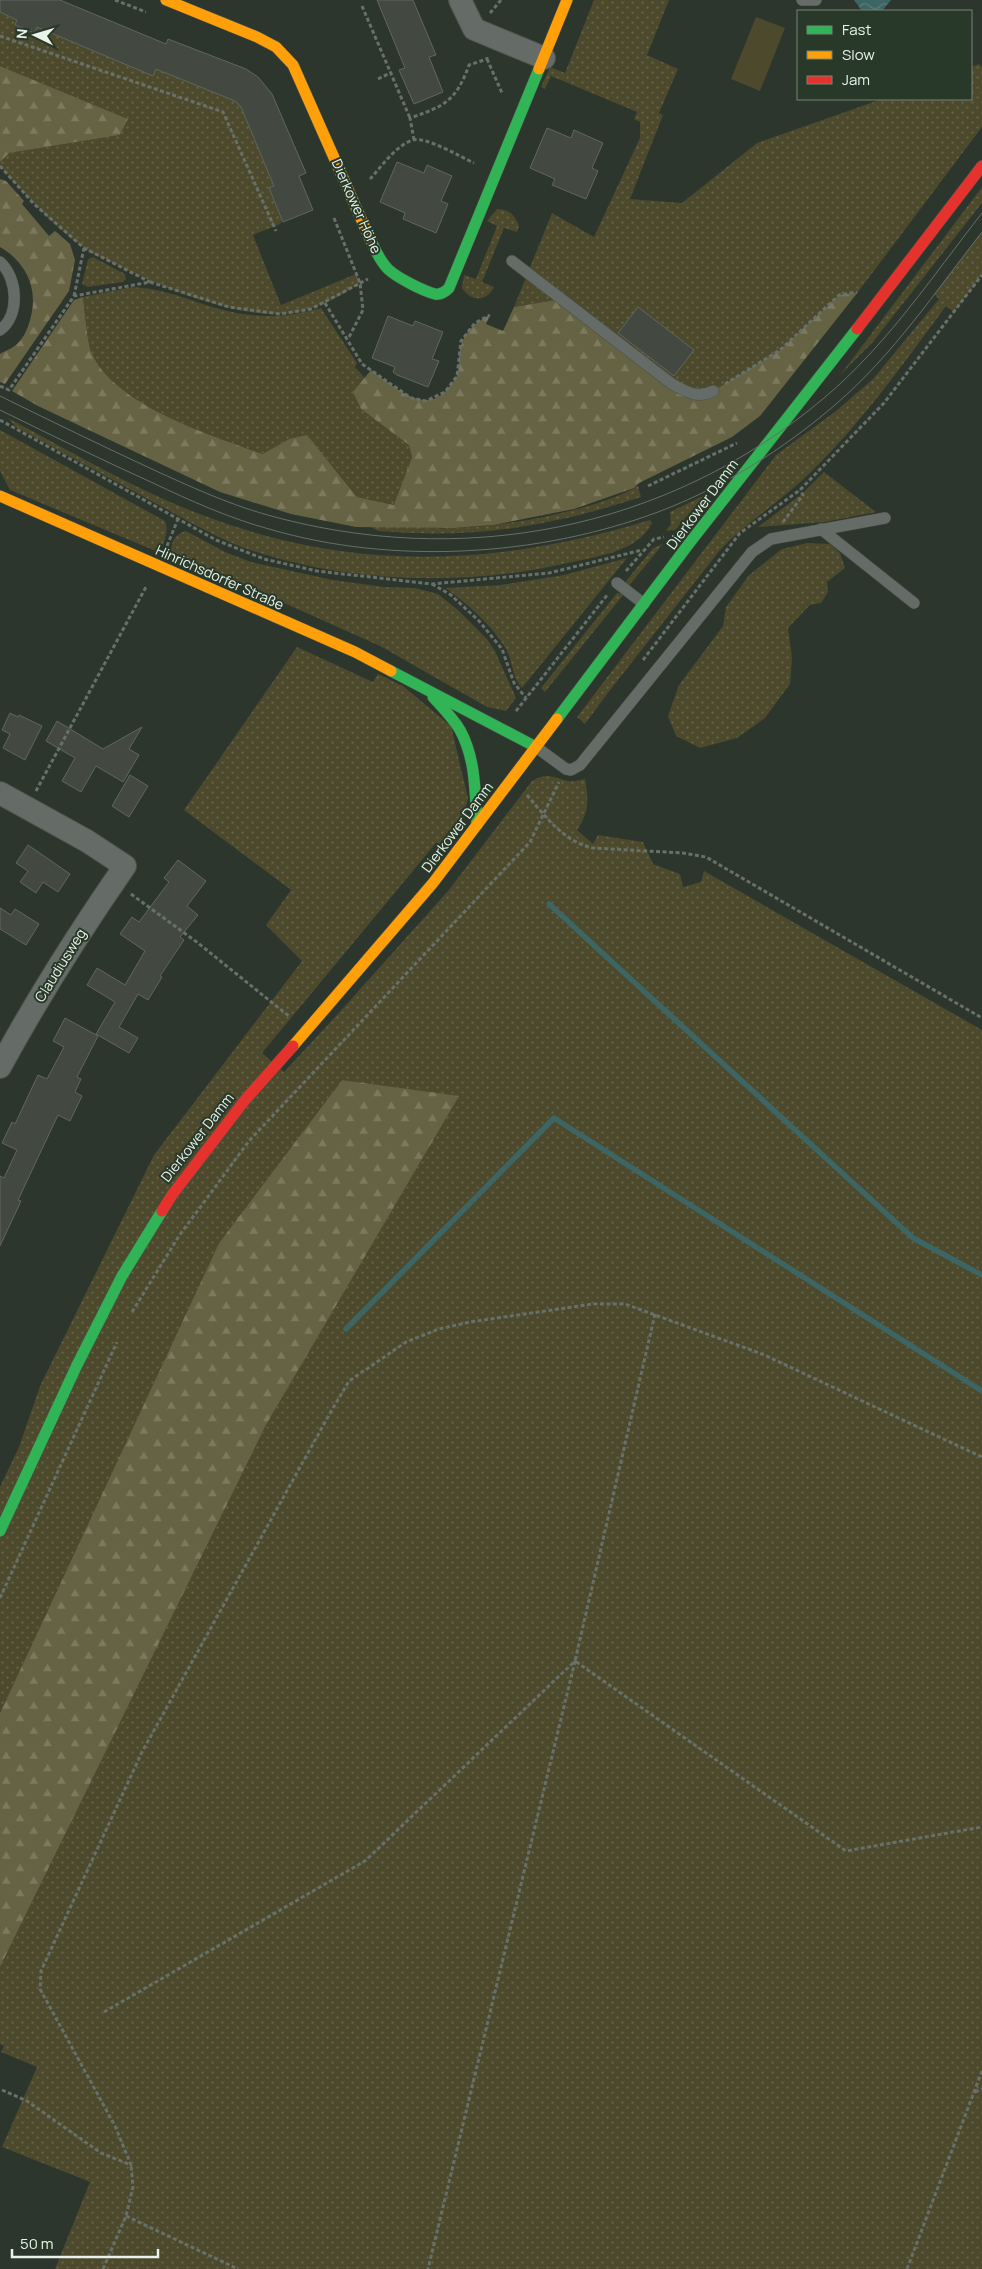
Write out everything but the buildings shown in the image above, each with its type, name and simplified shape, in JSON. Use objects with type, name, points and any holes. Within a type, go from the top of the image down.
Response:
[{"type":"street","name":"Dierkower Höhe","points":[[166,0],[263,40],[287,57],[302,82],[369,239],[388,269],[402,279],[436,294],[443,293],[449,288],[458,268],[568,0]]},
{"type":"street","points":[[460,0],[474,29],[544,58]]},
{"type":"street","name":"Dierkower Damm","points":[[0,1531],[77,1365],[122,1276],[172,1195],[245,1100],[320,1016],[432,883],[644,604],[982,166]]},
{"type":"street","name":"Hinrichsdorfer Straße","points":[[0,496],[355,652],[536,747]]},
{"type":"street","name":"Hinrichsdorfer Straße","points":[[426,688],[460,731],[474,773],[477,825]]},
{"type":"street","points":[[0,793],[87,841],[120,874]]},
{"type":"street","name":"Claudiusweg","points":[[0,1067],[31,1010],[120,874]]},
{"type":"lane","points":[[802,0],[816,0]]},
{"type":"lane","points":[[512,261],[672,384],[698,396],[713,391]]},
{"type":"lane","points":[[0,262],[6,267],[13,286],[14,306],[7,325],[0,330]]},
{"type":"lane","points":[[536,747],[566,769],[571,770],[580,765],[752,552],[771,538],[885,518]]},
{"type":"lane","points":[[821,529],[914,603]]},
{"type":"lane","points":[[617,583],[644,604]]},
{"type":"path","points":[[115,0],[150,13]]},
{"type":"path","points":[[362,6],[392,72],[410,118],[414,140]]},
{"type":"path","points":[[474,29],[502,93]]},
{"type":"path","points":[[0,36],[223,112],[276,231]]},
{"type":"path","points":[[410,118],[440,107],[448,102],[460,86],[469,65],[487,59]]},
{"type":"path","points":[[378,78],[392,72]]},
{"type":"path","points":[[349,190],[370,179],[397,150],[414,140],[425,141],[474,163]]},
{"type":"path","points":[[0,166],[34,204],[84,248],[150,282],[229,308],[264,313],[297,312],[325,303],[350,290]]},
{"type":"path","points":[[332,213],[360,284],[363,310],[348,339]]},
{"type":"path","points":[[0,386],[9,390],[74,296],[84,248]]},
{"type":"path","points":[[822,468],[884,402],[982,274]]},
{"type":"path","points":[[74,296],[150,282]]},
{"type":"path","points":[[713,391],[780,350],[839,295],[858,292],[862,294]]},
{"type":"path","points":[[325,303],[362,364],[411,398],[426,401],[445,392],[457,376],[461,341],[475,323],[490,315]]},
{"type":"path","points":[[0,420],[216,540],[264,559],[317,571],[432,584],[549,573],[642,550]]},
{"type":"path","points":[[771,538],[802,495],[800,490]]},
{"type":"path","points":[[166,546],[178,520]]},
{"type":"path","points":[[432,584],[479,620],[502,649],[514,683],[526,698],[642,550],[654,539]]},
{"type":"path","points":[[28,807],[150,579]]},
{"type":"path","points":[[131,1314],[178,1236],[249,1141],[530,842],[543,813],[572,840],[582,846],[683,853],[706,857],[982,1018]]},
{"type":"path","points":[[120,874],[198,943],[294,1020]]},
{"type":"path","points":[[103,2269],[126,2216],[133,2187],[131,2165],[115,2126],[40,1989],[41,1971],[142,1752],[349,1381],[406,1342],[439,1329],[470,1322],[593,1304],[625,1304],[762,1354],[982,1457]]},
{"type":"path","points":[[428,2269],[575,1661],[655,1314]]},
{"type":"path","points":[[0,1598],[118,1339]]},
{"type":"path","points":[[575,1661],[846,1851],[982,1828]]},
{"type":"path","points":[[104,2012],[365,1861],[575,1661]]},
{"type":"path","points":[[908,2269],[982,2071]]},
{"type":"path","points":[[974,2092],[982,2089]]},
{"type":"path","points":[[2,2090],[26,2101],[101,2153],[131,2165]]},
{"type":"path","points":[[126,2216],[238,2269]]},
{"type":"shaded area","points":[[594,0],[669,0],[647,55],[678,69],[659,113],[663,115],[630,199],[682,203],[757,143],[879,100],[972,100],[972,67],[979,64],[982,67],[982,127],[858,292],[839,295],[780,350],[713,391],[698,396],[561,299],[514,307],[552,213],[594,237],[640,138],[640,122],[634,119],[637,112],[551,76],[545,89],[541,87],[550,67],[565,73]]},
{"type":"shaded area","points":[[0,12],[17,20],[15,26],[34,33],[37,27],[153,75],[156,69],[235,101],[241,107],[274,186],[269,188],[282,221],[280,224],[253,235],[281,305],[356,274],[360,283],[332,300],[312,308],[291,313],[260,313],[216,304],[171,289],[129,271],[84,248],[61,230],[40,209],[0,166],[0,162],[8,153],[120,135],[128,119],[0,66]]},
{"type":"shaded area","points":[[756,17],[785,28],[760,91],[731,79]]},
{"type":"shaded area","points":[[982,187],[982,203],[872,343],[841,374]]},
{"type":"shaded area","points":[[497,209],[511,213],[519,226],[517,232],[504,228],[482,282],[494,287],[483,298],[474,298],[462,288],[464,275],[476,279],[497,226],[487,221]]},
{"type":"shaded area","points":[[982,232],[982,275],[954,312],[946,306],[866,412],[831,452],[789,492],[720,550],[585,724],[577,717],[776,455],[836,411],[873,379],[939,299],[934,294]]},
{"type":"shaded area","points":[[93,257],[125,274],[126,279],[123,282],[88,287],[82,284],[88,259]]},
{"type":"shaded area","points":[[132,287],[177,295],[218,309],[247,315],[276,316],[321,308],[357,363],[355,367],[365,378],[354,392],[361,409],[409,445],[412,456],[395,505],[357,497],[330,463],[289,439],[264,454],[168,417],[122,389],[104,372],[92,354],[87,335],[83,297]]},
{"type":"shaded area","points":[[8,418],[101,468],[173,503],[254,532],[311,546],[367,554],[423,557],[479,554],[535,547],[592,536],[650,520],[652,523],[636,541],[614,552],[526,571],[487,576],[408,578],[328,570],[290,562],[253,551],[215,535],[16,427]]},
{"type":"shaded area","points":[[0,430],[165,521],[166,537],[158,552],[10,490],[0,471]]},
{"type":"shaded area","points":[[824,472],[876,512],[825,522],[758,527],[803,493]]},
{"type":"shaded area","points":[[638,486],[641,497],[575,516],[511,528],[480,532],[413,533],[378,531],[369,526],[453,528],[497,525],[574,510],[620,495]]},
{"type":"shaded area","points":[[705,495],[675,530],[666,531],[671,524],[670,512]]},
{"type":"shaded area","points":[[186,531],[225,552],[251,562],[333,580],[384,587],[415,588],[438,594],[458,610],[487,639],[495,651],[516,698],[506,711],[487,707],[380,646],[264,594],[171,561],[171,547],[174,539]]},
{"type":"shaded area","points":[[807,543],[830,544],[840,553],[845,568],[827,582],[828,592],[821,603],[810,605],[788,628],[792,658],[790,684],[765,718],[737,738],[700,748],[676,736],[668,716],[679,685],[723,626],[726,607],[749,575],[782,549]]},
{"type":"shaded area","points":[[663,544],[628,587],[626,581],[653,548]]},
{"type":"shaded area","points":[[627,558],[522,688],[516,680],[506,649],[494,631],[446,588],[500,585],[564,575]]},
{"type":"shaded area","points":[[617,593],[624,594],[545,692],[541,688]]},
{"type":"shaded area","points":[[297,647],[373,682],[378,674],[403,686],[451,726],[468,798],[462,821],[447,845],[436,843],[262,1053],[284,1072],[448,891],[532,781],[546,776],[570,781],[585,779],[587,806],[577,830],[593,844],[598,835],[643,842],[653,864],[680,874],[683,887],[701,882],[704,871],[982,1030],[982,2269],[55,2269],[90,2182],[2,2147],[37,2067],[1,2052],[4,2046],[0,2044],[0,1967],[266,1425],[458,1097],[342,1080],[219,1243],[0,1713],[0,1487],[19,1447],[40,1386],[154,1155],[302,961],[266,925],[291,890],[184,810]]},
{"type":"green space","points":[[0,66],[128,119],[120,135],[9,153],[0,162]]},
{"type":"green space","points":[[0,179],[6,181],[24,201],[22,204],[49,236],[55,231],[70,244],[75,260],[69,291],[5,384],[0,382],[0,354],[20,341],[28,328],[33,306],[33,296],[28,277],[23,268],[17,260],[0,247]]},
{"type":"green space","points":[[858,292],[760,416],[732,437],[639,483],[634,488],[574,509],[493,525],[454,528],[356,527],[291,514],[220,492],[38,406],[12,391],[74,300],[83,297],[87,335],[92,354],[104,372],[122,389],[143,404],[193,428],[263,454],[289,439],[307,435],[357,497],[394,505],[412,457],[409,445],[361,409],[353,392],[371,370],[409,396],[430,400],[439,396],[457,376],[460,348],[465,336],[473,327],[490,315],[486,324],[503,331],[514,307],[561,299],[691,394],[713,391],[780,350],[839,295]]},
{"type":"green space","points":[[342,1080],[459,1096],[266,1425],[0,1967],[0,1713],[219,1243]]},
{"type":"water","points":[[854,0],[891,0],[883,10],[861,10]]},
{"type":"waterway","points":[[549,904],[913,1238],[982,1275]]},
{"type":"waterway","points":[[346,1329],[554,1118],[982,1391]]},
{"type":"tram line","points":[[0,396],[181,482],[264,514],[338,531],[412,538],[486,537],[559,527],[629,508],[698,480],[763,443],[824,398],[847,378],[908,310],[982,213]]},
{"type":"tram line","points":[[0,410],[210,509],[254,525],[316,540],[365,548],[414,551],[464,551],[514,547],[563,539],[612,527],[658,512],[706,491],[774,452],[836,404],[876,365],[913,322],[982,232]]},
{"type":"traffic: fast","points":[[370,239],[383,263],[398,277],[435,294],[443,293],[449,288],[539,69]]},
{"type":"traffic: fast","points":[[557,719],[691,541],[857,329]]},
{"type":"traffic: fast","points":[[391,671],[536,747]]},
{"type":"traffic: fast","points":[[433,697],[454,721],[465,741],[474,776],[477,825]]},
{"type":"traffic: fast","points":[[0,1531],[77,1365],[122,1276],[162,1211]]},
{"type":"traffic: slow","points":[[166,0],[257,37],[276,47],[293,65],[370,239]]},
{"type":"traffic: slow","points":[[539,69],[567,0]]},
{"type":"traffic: slow","points":[[0,496],[355,652],[391,671]]},
{"type":"traffic: slow","points":[[293,1046],[433,883],[557,719]]},
{"type":"traffic: jam","points":[[857,329],[982,166]]},
{"type":"traffic: jam","points":[[162,1211],[172,1195],[245,1100],[293,1046]]}]
